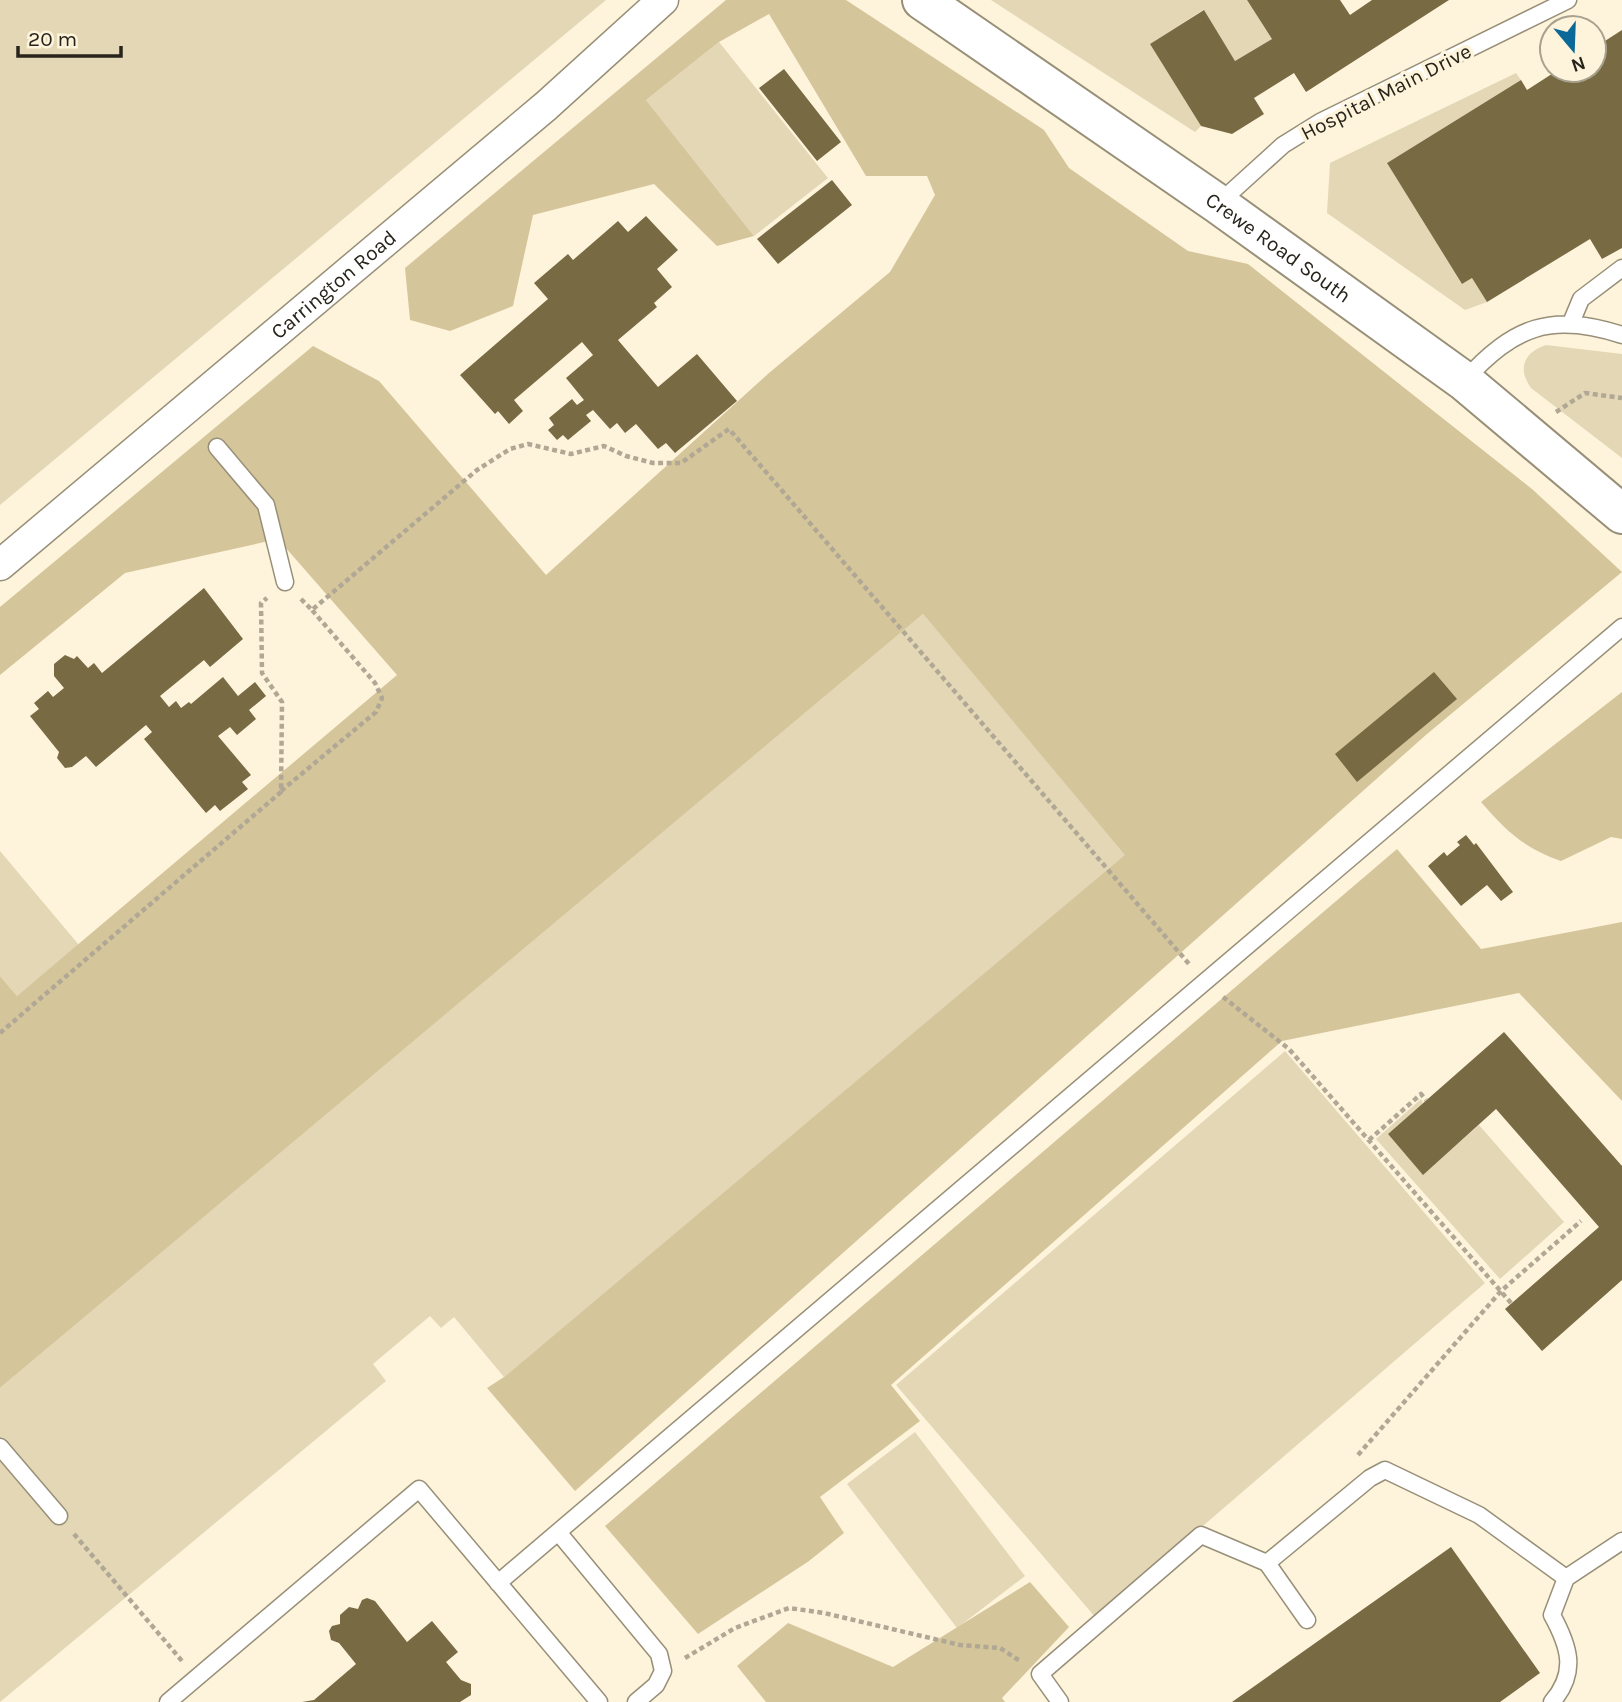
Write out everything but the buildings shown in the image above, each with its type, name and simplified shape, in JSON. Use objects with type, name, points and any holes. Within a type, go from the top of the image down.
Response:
[{"type":"street","name":"Carrington Road","points":[[0,565],[546,107],[663,0]]},
{"type":"street","name":"Crewe Road South","points":[[922,0],[1218,204],[1464,381],[1622,514]]},
{"type":"lane","name":"Hospital Main Drive","points":[[1218,204],[1283,145],[1320,122],[1568,0]]},
{"type":"lane","points":[[1571,323],[1581,299],[1622,268]]},
{"type":"lane","points":[[1464,381],[1483,361],[1511,340],[1533,329],[1571,323],[1622,335]]},
{"type":"lane","points":[[217,447],[265,505],[285,582]]},
{"type":"lane","points":[[498,1583],[1622,627]]},
{"type":"lane","points":[[0,1447],[59,1516]]},
{"type":"lane","points":[[1267,1563],[1370,1478],[1385,1470],[1479,1515],[1566,1578]]},
{"type":"lane","points":[[168,1702],[419,1489],[599,1702]]},
{"type":"lane","points":[[558,1532],[659,1654],[663,1671],[656,1685],[636,1702]]},
{"type":"lane","points":[[1060,1702],[1040,1674],[1201,1535],[1267,1563],[1307,1620]]},
{"type":"lane","points":[[1552,1702],[1562,1690],[1569,1668],[1566,1641],[1552,1615],[1566,1578],[1622,1541]]},
{"type":"path","points":[[1526,433],[1576,396],[1594,393],[1622,398]]},
{"type":"path","points":[[312,610],[477,470],[510,449],[528,444],[571,454],[604,446],[626,456],[653,463],[681,463],[729,429],[1205,983],[1289,1049],[1511,1303]]},
{"type":"path","points":[[0,1033],[376,712],[382,698],[375,683],[285,582],[261,603],[262,673],[282,702],[281,792]]},
{"type":"path","points":[[1369,1140],[1421,1094],[1426,1100]]},
{"type":"path","points":[[1353,1462],[1367,1440],[1501,1291],[1581,1221]]},
{"type":"path","points":[[59,1516],[196,1678]]},
{"type":"path","points":[[663,1671],[735,1628],[789,1608],[824,1613],[960,1645],[1000,1648],[1040,1674]]},
{"type":"shaded area","points":[[0,0],[606,0],[0,505]]},
{"type":"shaded area","points":[[726,0],[846,0],[1044,130],[1069,168],[1188,251],[1248,264],[1532,489],[1622,572],[1427,734],[575,1491],[487,1388],[504,1377],[1125,855],[923,614],[0,1388],[0,976],[17,996],[397,675],[278,539],[125,573],[0,675],[0,607],[313,346],[379,381],[546,575],[769,373],[890,272],[935,195],[927,176],[866,176],[769,14],[719,42],[646,100],[754,236],[717,246],[654,184],[533,215],[513,306],[450,331],[410,320],[405,268]]},
{"type":"shaded area","points":[[991,0],[1247,0],[1272,39],[1235,61],[1203,10],[1150,44],[1201,126],[1195,132]]},
{"type":"shaded area","points":[[719,42],[828,178],[754,236],[646,100]]},
{"type":"shaded area","points":[[1516,73],[1521,80],[1387,163],[1462,284],[1472,278],[1487,302],[1465,310],[1327,213],[1330,163]]},
{"type":"shaded area","points":[[1546,345],[1622,354],[1622,458],[1531,388],[1524,374],[1525,362],[1532,352]]},
{"type":"shaded area","points":[[923,614],[1126,855],[504,1377],[454,1317],[441,1328],[430,1316],[373,1364],[386,1381],[0,1702],[0,1388]]},
{"type":"shaded area","points":[[1622,692],[1622,839],[1611,837],[1561,861],[1548,856],[1508,830],[1481,802]]},
{"type":"shaded area","points":[[1397,849],[1481,949],[1622,922],[1622,1101],[1519,993],[1282,1041],[891,1385],[920,1421],[820,1497],[844,1533],[809,1561],[698,1634],[605,1526]]},
{"type":"shaded area","points":[[0,851],[79,945],[17,996],[0,976]]},
{"type":"shaded area","points":[[1285,1051],[1485,1283],[1096,1618],[896,1385]]},
{"type":"shaded area","points":[[1421,1099],[1423,1103],[1388,1134],[1423,1174],[1479,1125],[1564,1222],[1500,1279],[1376,1139]]},
{"type":"shaded area","points":[[915,1432],[1025,1576],[957,1628],[847,1484]]},
{"type":"shaded area","points":[[1030,1582],[1069,1627],[1002,1698],[1005,1702],[766,1702],[737,1666],[788,1623],[893,1667]]}]
